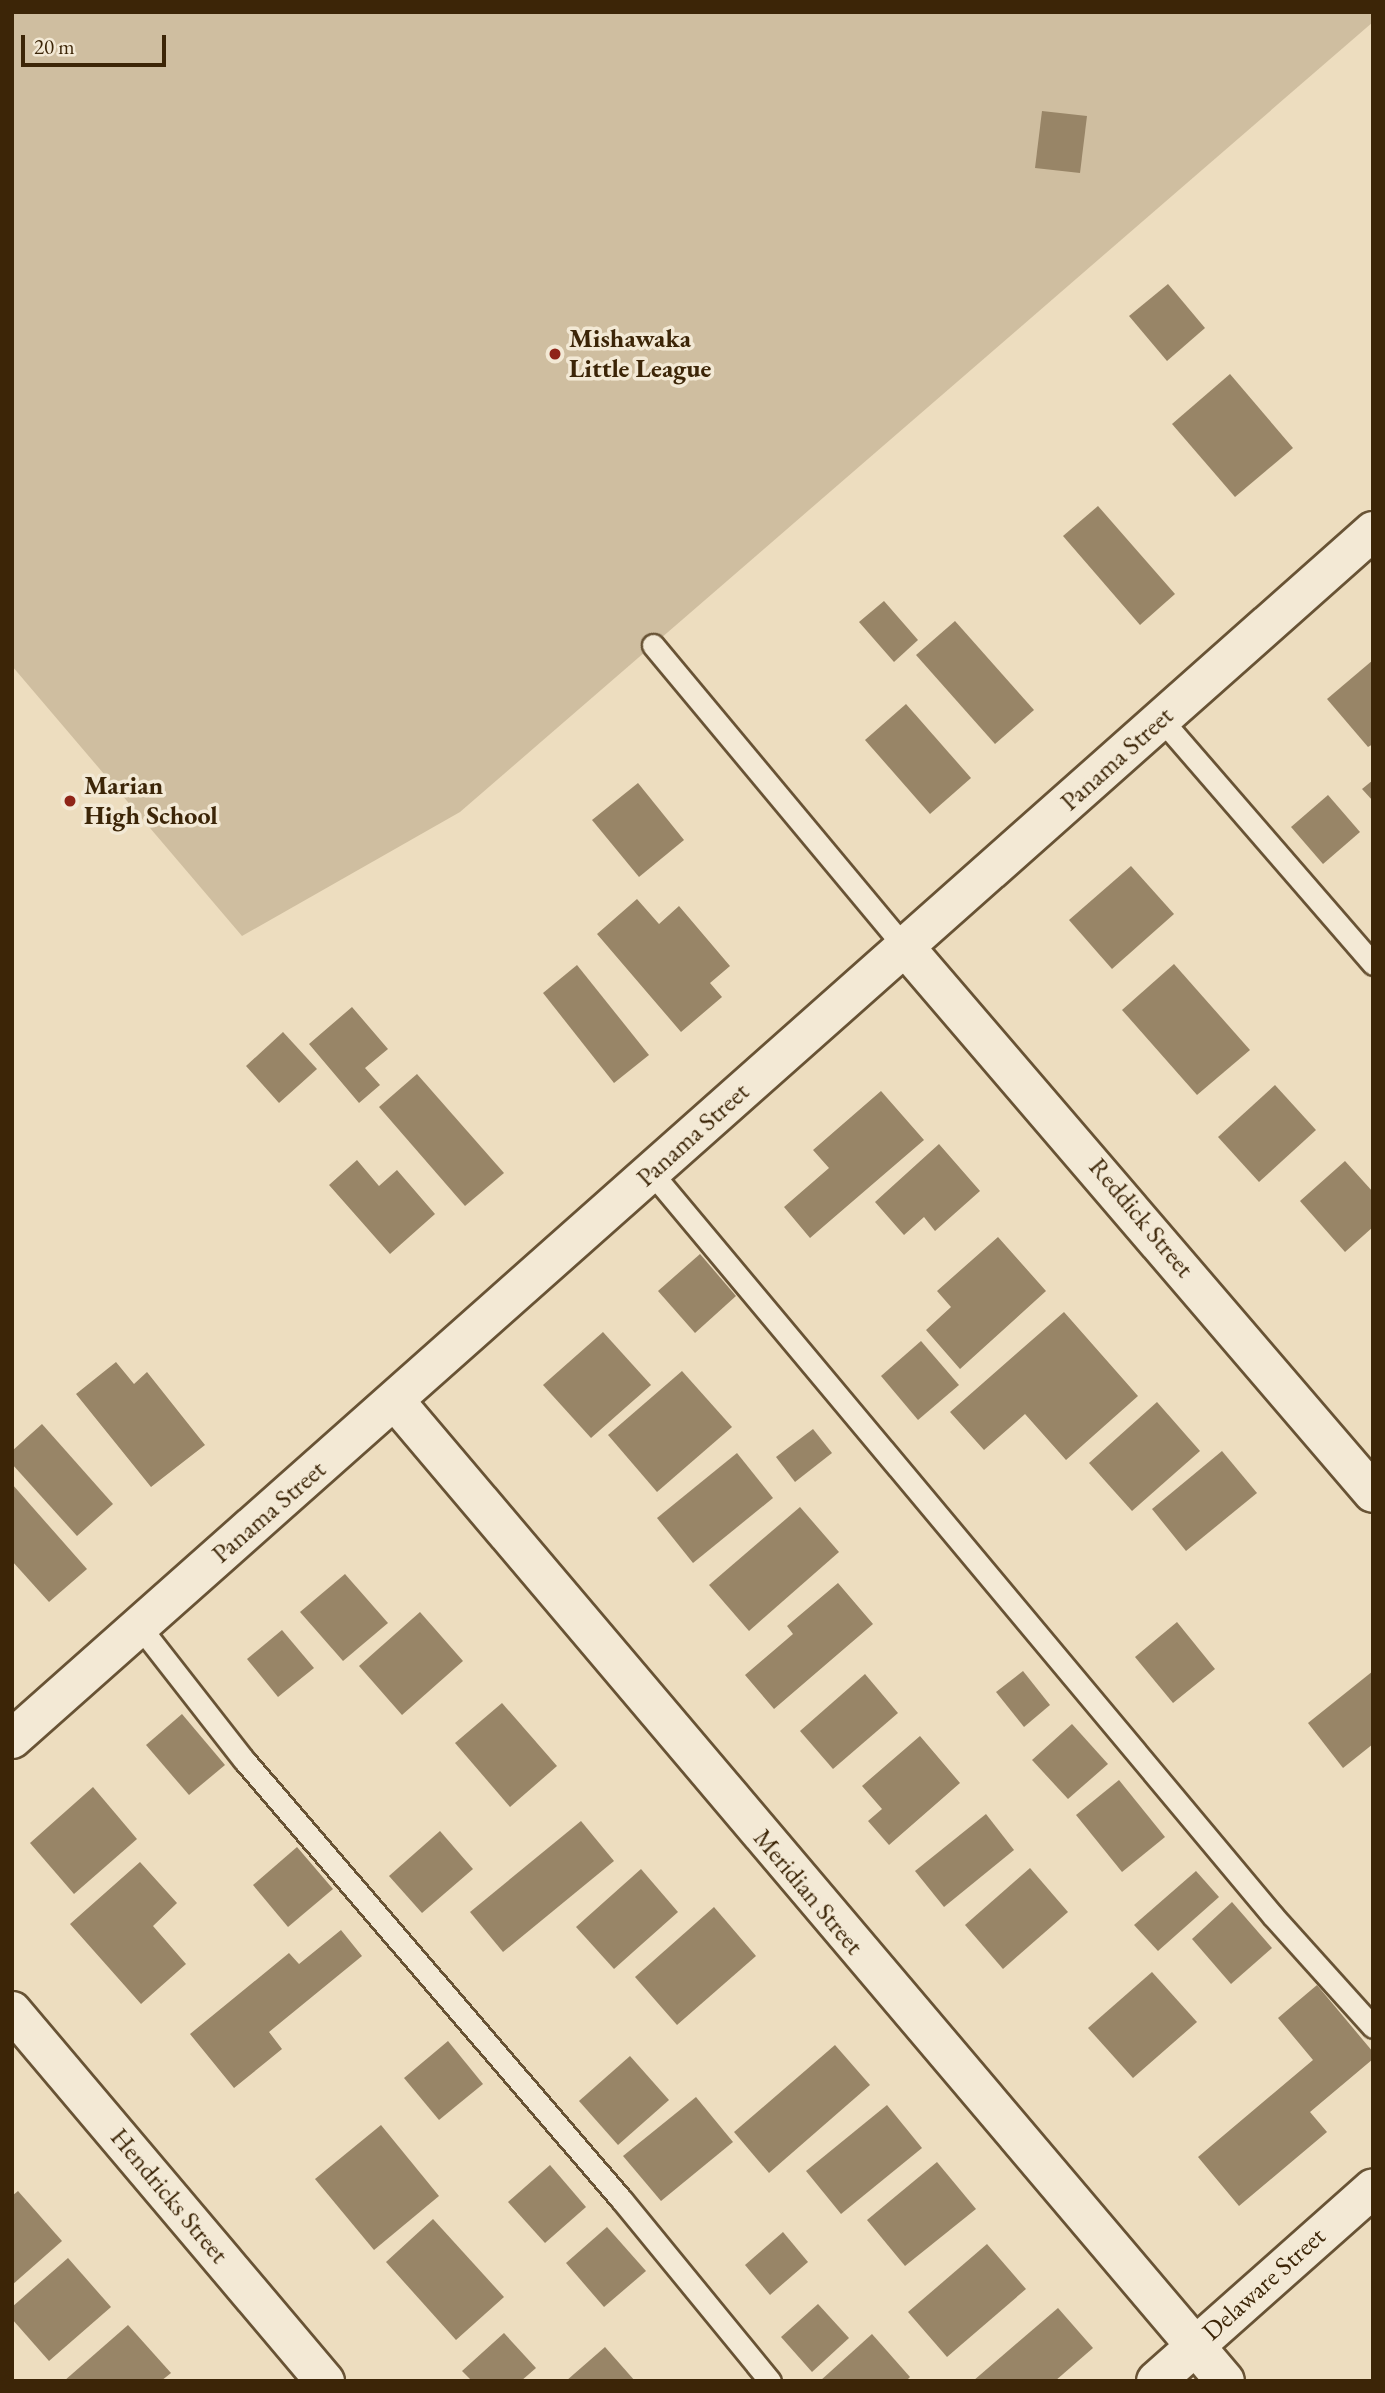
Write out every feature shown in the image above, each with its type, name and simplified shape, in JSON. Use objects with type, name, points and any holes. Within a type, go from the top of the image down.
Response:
[{"type":"street","name":"Panama Street","points":[[12,1739],[1373,531]]},
{"type":"street","name":"Reddick Street","points":[[905,947],[1373,1493]]},
{"type":"street","name":"Meridian Street","points":[[395,1401],[1225,2381]]},
{"type":"street","name":"Hendricks Street","points":[[12,2011],[326,2381]]},
{"type":"street","name":"Delaware Street","points":[[1156,2381],[1373,2188]]},
{"type":"lane","points":[[653,645],[905,947]]},
{"type":"lane","points":[[1161,719],[1373,964]]},
{"type":"lane","points":[[651,1172],[878,1438],[1273,1916],[1373,2026]]},
{"type":"lane","points":[[140,1627],[244,1760],[621,2200],[770,2381]]},
{"type":"shaded area","name":"Mishawaka Little League","points":[[12,12],[1373,12],[1373,22],[460,812],[242,936],[12,666]]},
{"type":"building","points":[[1042,111],[1087,116],[1080,173],[1035,168]]},
{"type":"building","points":[[1168,284],[1205,328],[1167,361],[1129,316]]},
{"type":"building","points":[[1230,374],[1293,448],[1235,497],[1172,424]]},
{"type":"building","points":[[1098,506],[1175,594],[1140,625],[1063,536]]},
{"type":"building","points":[[884,601],[918,640],[894,662],[859,622]]},
{"type":"building","points":[[955,621],[1034,710],[995,744],[916,655]]},
{"type":"building","points":[[1373,660],[1373,744],[1368,747],[1327,699]]},
{"type":"building","points":[[906,704],[971,778],[930,814],[865,740]]},
{"type":"building","points":[[1373,780],[1373,801],[1362,789]]},
{"type":"building","points":[[638,783],[684,840],[639,877],[592,820]]},
{"type":"building","points":[[1328,795],[1360,832],[1323,864],[1291,827]]},
{"type":"building","points":[[1131,866],[1174,914],[1112,969],[1069,920]]},
{"type":"building","points":[[637,899],[659,924],[679,906],[730,966],[710,983],[722,997],[681,1032],[597,934]]},
{"type":"building","points":[[1174,964],[1250,1050],[1197,1095],[1122,1010]]},
{"type":"building","points":[[577,965],[649,1055],[614,1083],[543,993]]},
{"type":"building","points":[[352,1007],[388,1049],[365,1068],[380,1085],[359,1103],[309,1044]]},
{"type":"building","points":[[283,1032],[317,1069],[279,1103],[246,1066]]},
{"type":"building","points":[[417,1074],[504,1173],[465,1206],[379,1107]]},
{"type":"building","points":[[1275,1085],[1316,1130],[1259,1182],[1218,1137]]},
{"type":"building","points":[[881,1091],[924,1140],[810,1238],[784,1207],[829,1168],[813,1150]]},
{"type":"building","points":[[939,1144],[980,1191],[935,1231],[924,1217],[904,1235],[875,1202]]},
{"type":"building","points":[[357,1160],[379,1186],[397,1170],[435,1214],[390,1254],[329,1185]]},
{"type":"building","points":[[1345,1161],[1373,1192],[1373,1227],[1345,1252],[1300,1201]]},
{"type":"building","points":[[998,1237],[1046,1291],[960,1369],[926,1330],[951,1307],[937,1291]]},
{"type":"building","points":[[700,1254],[736,1296],[695,1333],[658,1291]]},
{"type":"building","points":[[1064,1312],[1138,1396],[1066,1460],[1025,1414],[984,1450],[950,1412]]},
{"type":"building","points":[[603,1332],[651,1385],[591,1438],[543,1385]]},
{"type":"building","points":[[921,1341],[959,1385],[918,1420],[881,1376]]},
{"type":"building","points":[[116,1362],[134,1384],[147,1372],[205,1445],[151,1487],[76,1394]]},
{"type":"building","points":[[682,1371],[732,1427],[657,1492],[608,1435]]},
{"type":"building","points":[[1157,1402],[1200,1451],[1132,1511],[1089,1463]]},
{"type":"building","points":[[42,1424],[113,1504],[77,1536],[12,1464],[12,1451]]},
{"type":"building","points":[[813,1429],[832,1453],[795,1482],[776,1457]]},
{"type":"building","points":[[1222,1451],[1257,1493],[1186,1551],[1152,1509]]},
{"type":"building","points":[[737,1453],[773,1498],[693,1563],[657,1518]]},
{"type":"building","points":[[12,1484],[87,1569],[49,1602],[12,1561]]},
{"type":"building","points":[[800,1507],[839,1552],[749,1631],[709,1585]]},
{"type":"building","points":[[345,1574],[388,1623],[343,1661],[300,1612]]},
{"type":"building","points":[[838,1583],[873,1624],[774,1709],[745,1675],[793,1634],[787,1626]]},
{"type":"building","points":[[420,1612],[463,1661],[402,1715],[359,1666]]},
{"type":"building","points":[[1177,1622],[1215,1669],[1173,1703],[1135,1657]]},
{"type":"building","points":[[282,1630],[314,1668],[278,1697],[247,1659]]},
{"type":"building","points":[[1023,1671],[1050,1705],[1024,1727],[996,1692]]},
{"type":"building","points":[[1373,1671],[1373,1744],[1343,1768],[1308,1723]]},
{"type":"building","points":[[865,1674],[898,1713],[833,1769],[800,1731]]},
{"type":"building","points":[[502,1703],[557,1766],[510,1807],[455,1743]]},
{"type":"building","points":[[182,1714],[225,1765],[189,1795],[146,1745]]},
{"type":"building","points":[[1072,1724],[1108,1764],[1068,1799],[1032,1760]]},
{"type":"building","points":[[920,1736],[960,1783],[889,1845],[868,1821],[882,1809],[862,1786]]},
{"type":"building","points":[[1119,1780],[1165,1837],[1122,1872],[1076,1815]]},
{"type":"building","points":[[93,1787],[137,1839],[74,1894],[30,1843]]},
{"type":"building","points":[[986,1814],[1014,1850],[944,1907],[915,1871]]},
{"type":"building","points":[[581,1821],[614,1861],[503,1952],[470,1912]]},
{"type":"building","points":[[440,1831],[473,1869],[422,1913],[389,1876]]},
{"type":"building","points":[[297,1847],[333,1889],[288,1927],[253,1885]]},
{"type":"building","points":[[140,1862],[177,1903],[153,1926],[186,1964],[141,2004],[70,1924]]},
{"type":"building","points":[[1030,1868],[1068,1912],[1003,1969],[965,1925]]},
{"type":"building","points":[[641,1869],[678,1912],[614,1969],[576,1927]]},
{"type":"building","points":[[1196,1871],[1219,1897],[1158,1951],[1134,1925]]},
{"type":"building","points":[[1232,1902],[1272,1948],[1231,1984],[1192,1939]]},
{"type":"building","points":[[714,1907],[756,1956],[677,2025],[635,1977]]},
{"type":"building","points":[[341,1930],[362,1956],[269,2032],[282,2049],[234,2088],[190,2034],[289,1953],[299,1964]]},
{"type":"building","points":[[1152,1972],[1197,2022],[1133,2078],[1088,2028]]},
{"type":"building","points":[[1317,1985],[1373,2052],[1373,2059],[1310,2112],[1327,2132],[1239,2206],[1198,2157],[1313,2060],[1278,2018]]},
{"type":"building","points":[[448,2041],[483,2084],[439,2120],[404,2078]]},
{"type":"building","points":[[835,2045],[870,2085],[769,2173],[734,2132]]},
{"type":"building","points":[[630,2056],[669,2100],[618,2145],[579,2101]]},
{"type":"building","points":[[696,2097],[733,2142],[661,2201],[623,2156]]},
{"type":"building","points":[[887,2105],[922,2148],[841,2214],[806,2171]]},
{"type":"building","points":[[381,2125],[439,2196],[374,2250],[315,2179]]},
{"type":"building","points":[[937,2162],[976,2209],[905,2266],[867,2220]]},
{"type":"building","points":[[550,2165],[586,2207],[545,2243],[508,2202]]},
{"type":"building","points":[[18,2191],[62,2241],[12,2285],[12,2196]]},
{"type":"building","points":[[433,2219],[504,2297],[456,2340],[386,2262]]},
{"type":"building","points":[[607,2227],[646,2271],[604,2307],[566,2263]]},
{"type":"building","points":[[783,2232],[808,2262],[770,2295],[745,2265]]},
{"type":"building","points":[[987,2244],[1026,2289],[947,2357],[908,2312]]},
{"type":"building","points":[[68,2258],[111,2307],[49,2361],[12,2319],[12,2307]]},
{"type":"building","points":[[818,2304],[849,2338],[812,2372],[781,2337]]},
{"type":"building","points":[[1058,2308],[1093,2348],[1055,2381],[973,2381]]},
{"type":"building","points":[[128,2325],[171,2373],[161,2381],[64,2381]]},
{"type":"building","points":[[504,2333],[536,2368],[521,2381],[472,2381],[462,2371]]},
{"type":"building","points":[[872,2334],[910,2377],[906,2381],[820,2381]]},
{"type":"building","points":[[605,2347],[635,2381],[566,2381]]},
{"type":"place","name":"Mishawaka Little League","points":[[555,354]]},
{"type":"place","name":"Marian High School","points":[[70,801]]}]
